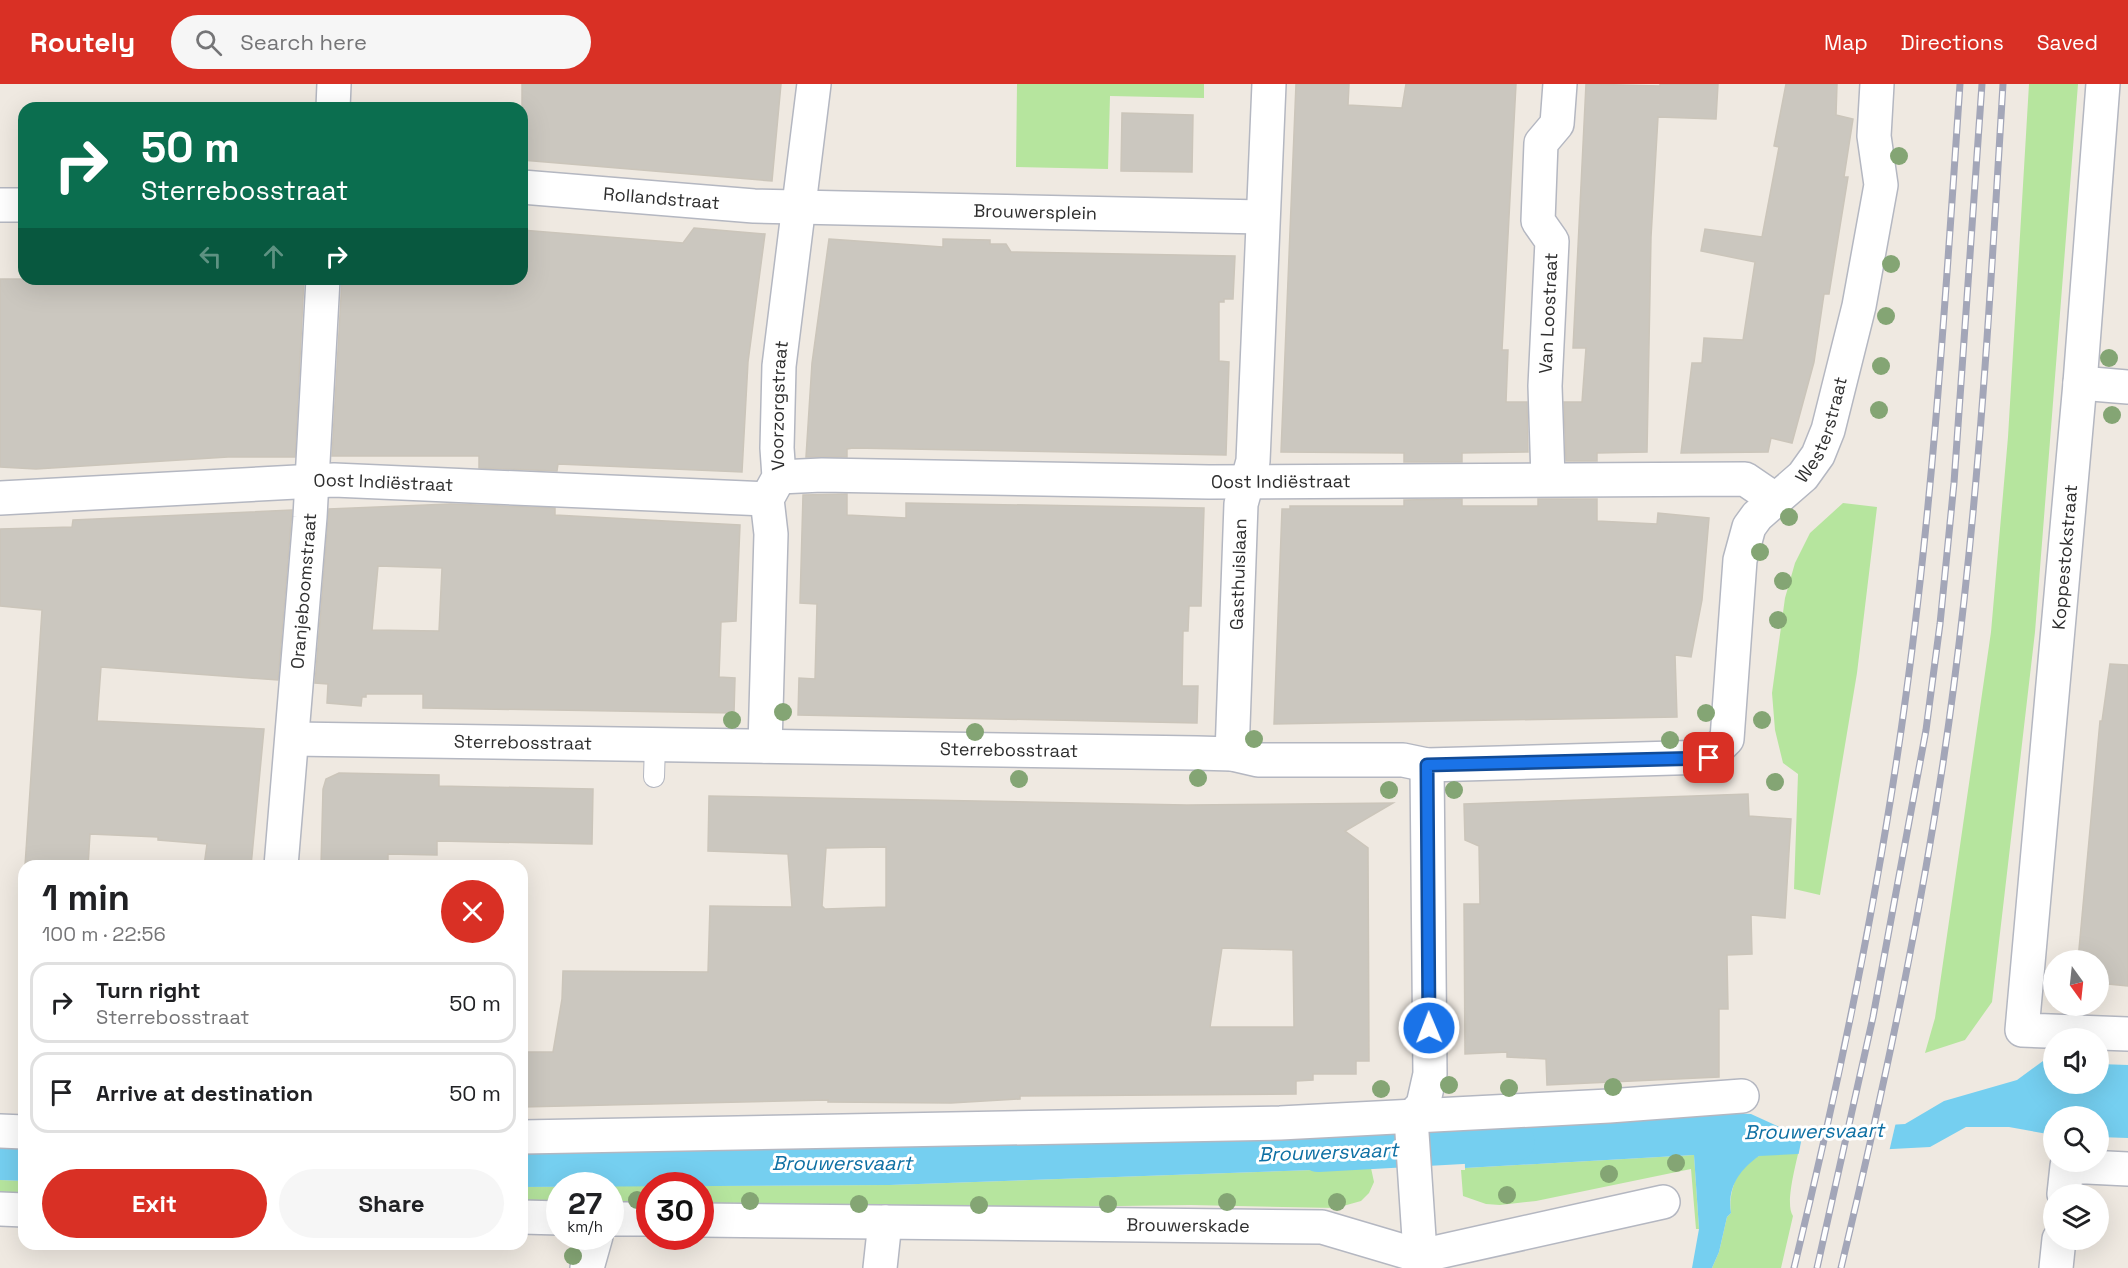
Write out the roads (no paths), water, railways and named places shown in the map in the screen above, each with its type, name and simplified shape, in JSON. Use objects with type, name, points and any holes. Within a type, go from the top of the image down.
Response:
[{"type":"street","points":[[333,102],[334,84]]},
{"type":"street","points":[[800,207],[814,84]]},
{"type":"street","points":[[1262,217],[1269,84]]},
{"type":"street","name":"Van Loostraat","points":[[1548,479],[1545,386],[1552,241],[1538,221],[1541,143],[1557,124],[1560,84]]},
{"type":"street","name":"Westerstraat","points":[[1718,749],[1727,739],[1742,550],[1749,527],[1757,516],[1803,476],[1818,455],[1828,430],[1860,306],[1881,185],[1874,136],[1877,84]]},
{"type":"street","name":"Koppestokstraat","points":[[2103,84],[2080,383],[2022,1030],[2128,1034]]},
{"type":"street","name":"Rollandstraat","points":[[528,187],[754,206],[800,207]]},
{"type":"street","points":[[0,206],[18,205]]},
{"type":"street","name":"Brouwersplein","points":[[800,207],[1262,217]]},
{"type":"street","name":"Voorzorgstraat","points":[[765,746],[771,534],[777,448],[779,366],[800,207]]},
{"type":"street","name":"Gasthuislaan","points":[[1232,754],[1240,504],[1254,452],[1262,217]]},
{"type":"street","name":"Oranjeboomstraat","points":[[283,860],[312,482],[323,285]]},
{"type":"street","points":[[2080,383],[2128,387]]},
{"type":"street","name":"Oost Indiëstraat","points":[[0,498],[334,480],[773,488],[822,475],[1247,482],[1744,479],[1776,500]]},
{"type":"street","name":"Sterrebosstraat","points":[[293,739],[1232,754],[1258,760],[1394,759],[1427,765],[1709,758],[1718,749]]},
{"type":"street","points":[[1420,1262],[1411,1125],[1423,1104],[1430,1074],[1427,765]]},
{"type":"street","points":[[528,1137],[1162,1126],[1411,1125],[1742,1096]]},
{"type":"street","points":[[0,1131],[18,1132]]},
{"type":"street","points":[[2065,1184],[2067,1167],[2128,1169]]},
{"type":"street","name":"Brouwerskade","points":[[714,1220],[1322,1227],[1420,1262],[1663,1202]]},
{"type":"street","points":[[0,1209],[18,1210]]},
{"type":"street","points":[[528,1217],[546,1218]]},
{"type":"street","points":[[880,1268],[885,1222]]},
{"type":"street","points":[[587,1268],[592,1250]]},
{"type":"street","points":[[2056,1268],[2058,1250]]},
{"type":"lane","points":[[654,777],[655,744]]},
{"type":"water","points":[[2043,1061],[2043,1094],[2109,1094],[2109,1064],[2128,1065],[2128,1138],[2109,1137],[2109,1106],[2043,1106],[2043,1133],[2009,1127],[1966,1127],[1930,1147],[1759,1156],[1736,1180],[1731,1196],[1731,1213],[1727,1217],[1719,1252],[1712,1268],[1692,1268],[1699,1229],[1694,1155],[1465,1168],[1464,1133],[1710,1112],[1751,1114],[1788,1131],[1905,1124],[1944,1101],[2017,1080]]},
{"type":"water","points":[[1368,1137],[1371,1168],[890,1185],[714,1186],[714,1172],[636,1172],[636,1186],[624,1186],[624,1172],[546,1172],[546,1187],[528,1187],[528,1149]]},
{"type":"water","points":[[0,1144],[18,1144],[18,1181],[0,1180]]},
{"type":"waterway","name":"Brouwersvaart","points":[[1318,1153],[1516,1142]]},
{"type":"railway","points":[[1794,1268],[1858,983],[1896,767],[1916,619],[1932,466],[1960,84]]},
{"type":"railway","points":[[1817,1268],[1873,1017],[1926,730],[1940,624],[1954,483],[1982,84]]},
{"type":"railway","points":[[1841,1268],[1875,1123],[1905,977],[1932,831],[1954,684],[1978,459],[2003,84]]}]
